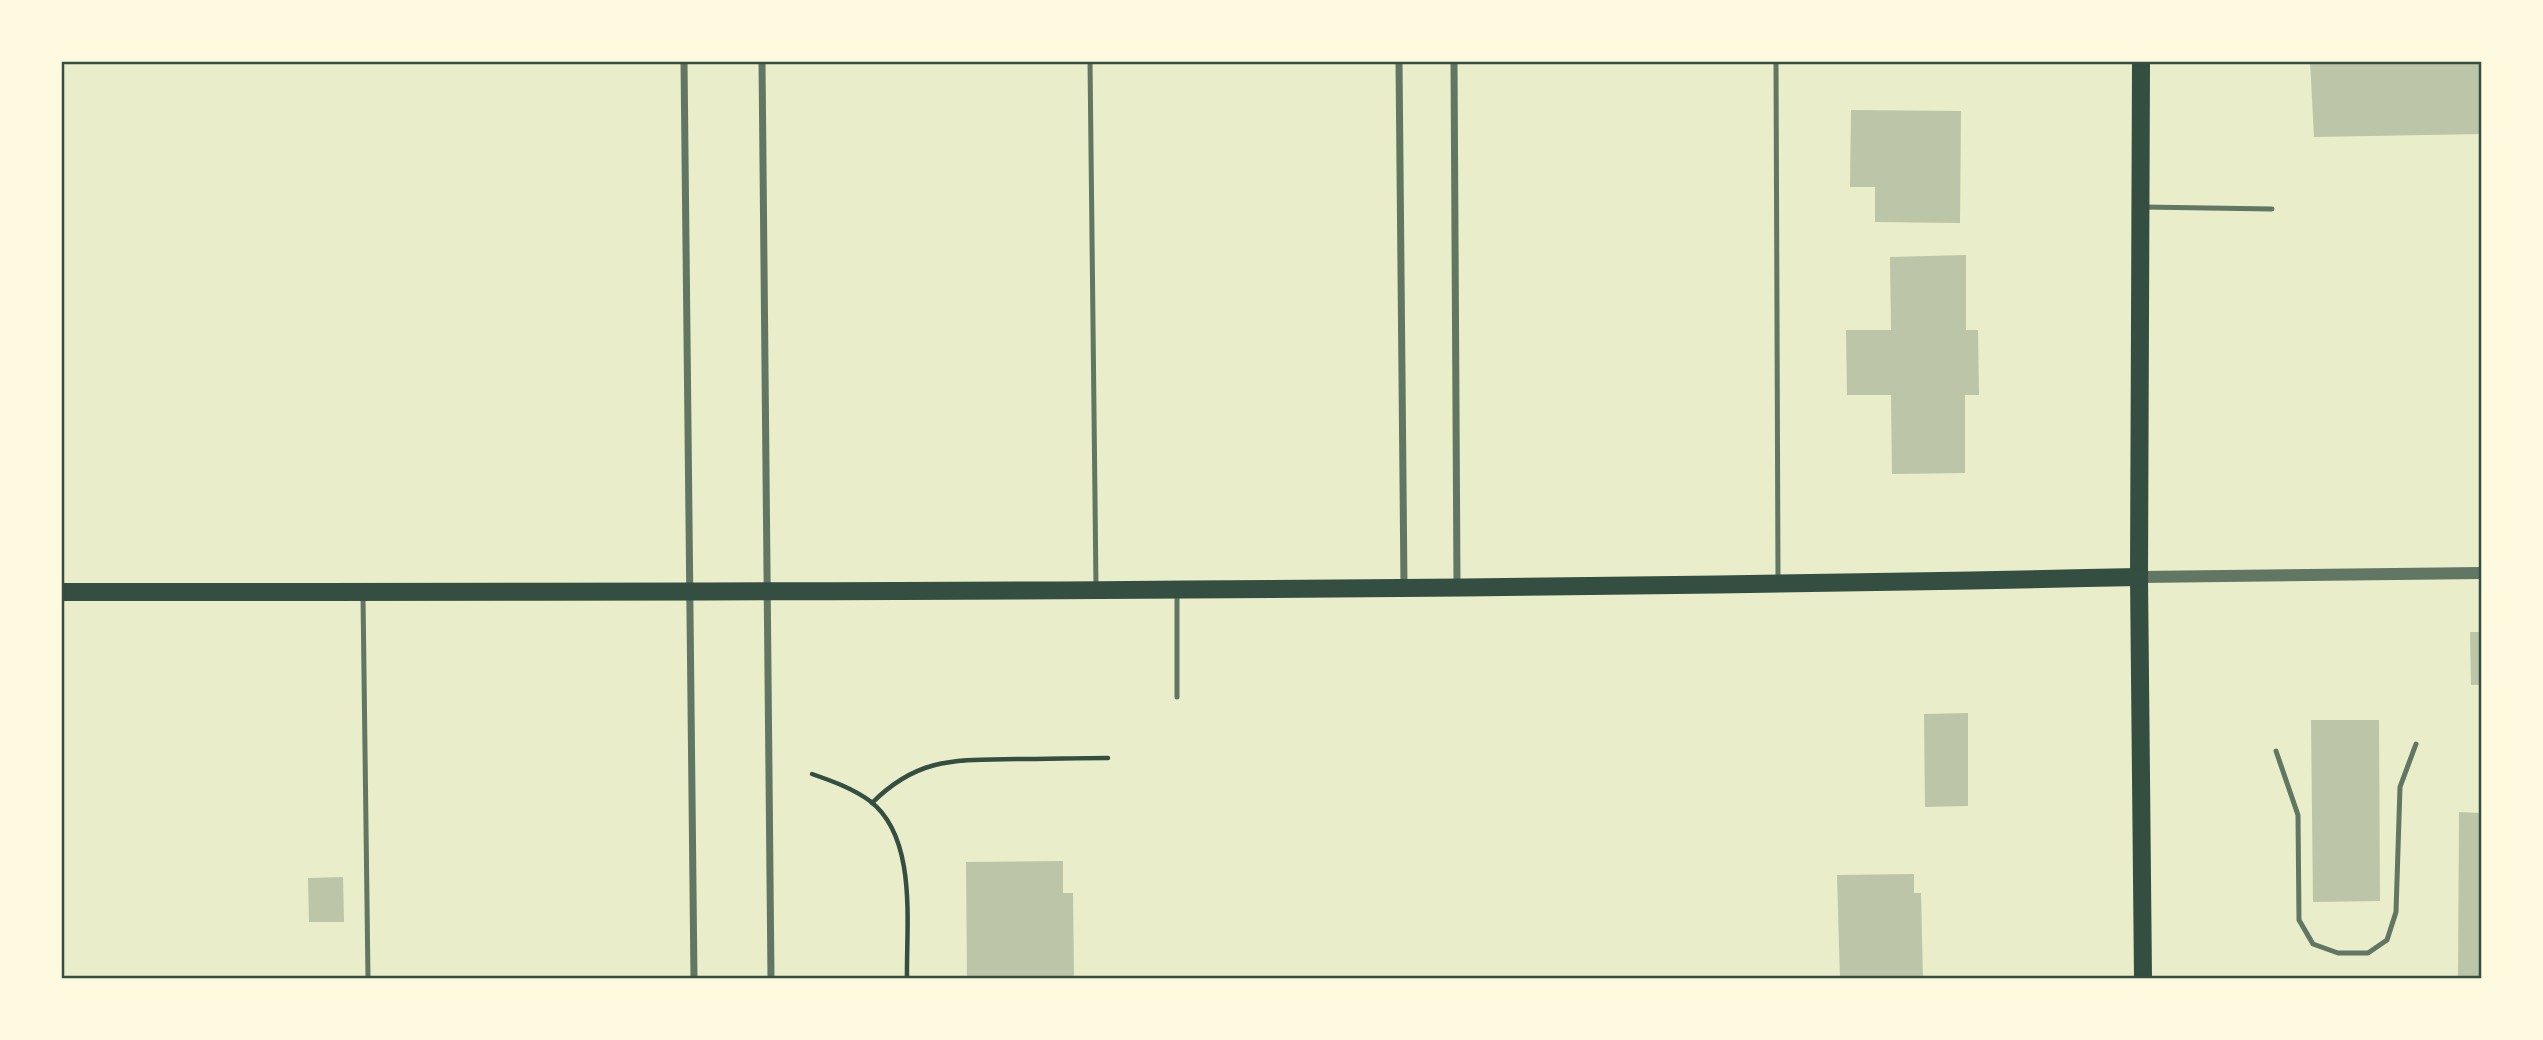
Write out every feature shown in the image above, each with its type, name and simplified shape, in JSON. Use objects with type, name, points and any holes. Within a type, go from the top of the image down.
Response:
[{"type":"main road","points":[[2141,61],[2139,577],[2143,979]]},
{"type":"main road","points":[[61,592],[768,593],[1457,589],[2139,577]]},
{"type":"street","points":[[684,61],[694,979]]},
{"type":"street","points":[[762,61],[771,979]]},
{"type":"street","points":[[1399,61],[1404,589]]},
{"type":"street","points":[[1454,61],[1457,589]]},
{"type":"street","points":[[2139,577],[2482,573]]},
{"type":"lane","points":[[1090,61],[1096,590]]},
{"type":"lane","points":[[1776,61],[1778,584]]},
{"type":"lane","points":[[2140,207],[2272,209]]},
{"type":"lane","points":[[1177,590],[1177,698]]},
{"type":"lane","points":[[363,593],[368,979]]},
{"type":"lane","points":[[2276,751],[2298,815],[2299,920],[2313,944],[2338,953],[2368,953],[2387,940],[2396,912],[2400,787],[2416,744]]},
{"type":"path","points":[[872,803],[887,788],[916,770],[949,760],[1108,758]]},
{"type":"path","points":[[812,774],[849,788],[872,803],[892,827],[905,866],[908,979]]},
{"type":"building","points":[[2310,61],[2482,61],[2482,134],[2314,137]]},
{"type":"building","points":[[1851,110],[1961,111],[1960,223],[1875,222],[1875,187],[1850,187]]},
{"type":"building","points":[[1966,255],[1966,330],[1978,330],[1979,395],[1965,395],[1965,473],[1892,474],[1891,395],[1847,395],[1846,330],[1891,330],[1890,257]]},
{"type":"building","points":[[2470,632],[2482,632],[2482,685],[2471,685]]},
{"type":"building","points":[[1968,713],[1968,806],[1925,807],[1924,714]]},
{"type":"building","points":[[2311,720],[2379,720],[2380,901],[2313,902]]},
{"type":"building","points":[[2459,812],[2482,813],[2482,979],[2458,979]]},
{"type":"building","points":[[1063,861],[1063,893],[1073,893],[1074,979],[967,979],[966,862]]},
{"type":"building","points":[[1914,874],[1914,893],[1921,893],[1923,979],[1840,979],[1837,875]]},
{"type":"building","points":[[343,877],[344,922],[309,922],[308,878]]}]
